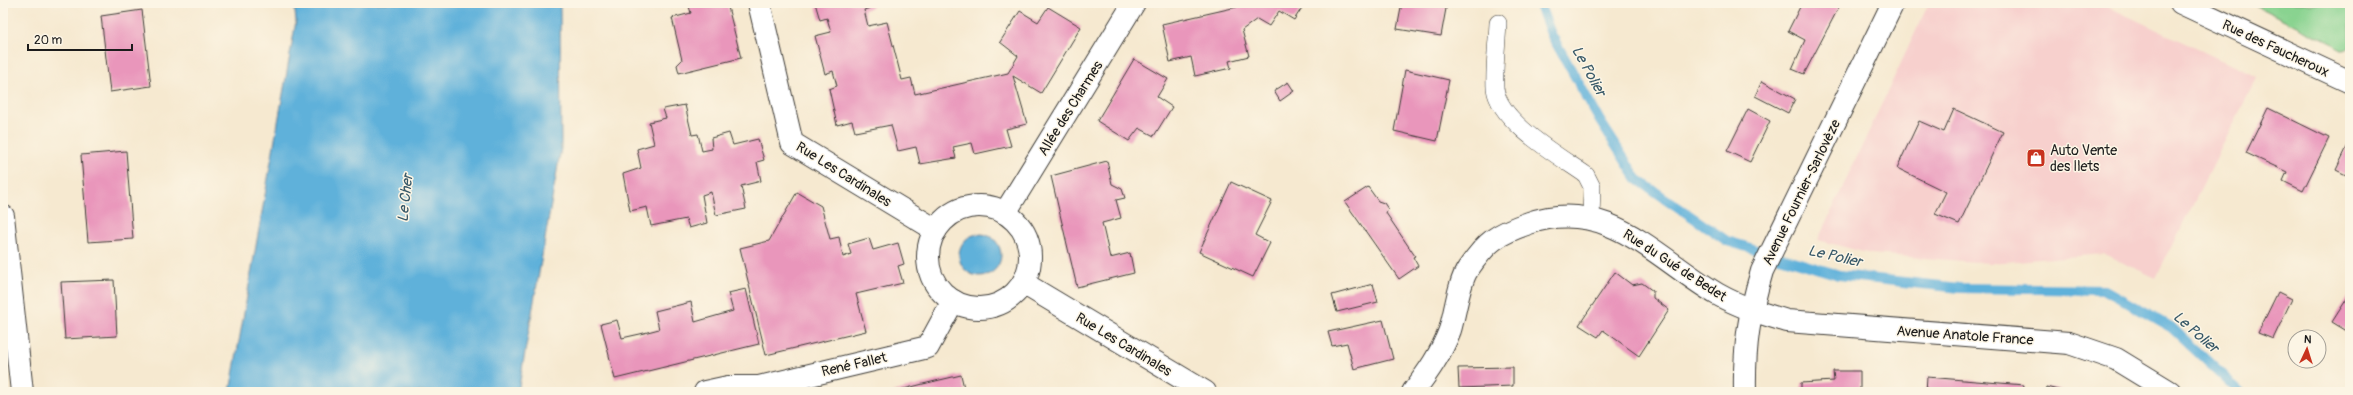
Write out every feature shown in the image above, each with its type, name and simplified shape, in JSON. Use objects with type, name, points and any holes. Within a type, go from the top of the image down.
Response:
[{"type":"street","name":"Rue Les Cardinales","points":[[758,3],[792,143],[936,230]]},
{"type":"street","name":"Allée des Charmes","points":[[1005,213],[1134,3]]},
{"type":"street","name":"Avenue Fournier-Sarlovèze","points":[[1745,392],[1744,361],[1750,311],[1762,271],[1893,3]]},
{"type":"street","name":"Rue des Faucheroux","points":[[2181,3],[2350,82]]},
{"type":"street","points":[[975,206],[990,207],[1005,213],[1017,223],[1026,237],[1030,252],[1030,269],[1023,283],[1013,296],[1000,304],[984,308],[968,307],[953,301],[941,291],[932,277],[928,261],[929,245],[936,230],[946,218],[960,210],[975,206]]},
{"type":"street","name":"Rue du Gué de Bedet","points":[[1413,392],[1437,361],[1450,330],[1466,271],[1483,248],[1501,233],[1542,219],[1566,215],[1591,218],[1625,232],[1717,294],[1750,311]]},
{"type":"street","points":[[3,216],[22,392]]},
{"type":"street","name":"Rue Les Cardinales","points":[[1023,283],[1205,392]]},
{"type":"street","name":"René Fallet","points":[[705,392],[728,387],[757,390],[928,347],[953,301]]},
{"type":"street","name":"Avenue Anatole France","points":[[1750,311],[1788,321],[2068,343],[2116,359],[2170,392]]},
{"type":"lane","points":[[1498,23],[1495,89],[1502,107],[1513,122],[1586,175],[1592,187],[1591,218]]},
{"type":"shaded area","name":"Auto Vente des Ilets","points":[[1929,3],[2100,3],[2257,77],[2156,278],[2104,254],[1990,263],[1871,254],[1818,240]]},
{"type":"green space","points":[[2250,3],[2350,3],[2350,47],[2345,50]]},
{"type":"water","name":"Le Cher","points":[[294,3],[560,3],[561,148],[518,392],[230,392],[296,21]]},
{"type":"water","points":[[980,234],[995,240],[1001,255],[995,270],[980,276],[965,270],[959,255],[965,240]]},
{"type":"building","points":[[688,3],[727,3],[741,58],[679,73],[677,65],[682,60],[672,18],[691,13]]},
{"type":"building","points":[[815,3],[872,3],[873,7],[864,10],[868,26],[887,22],[902,80],[911,78],[915,94],[1008,73],[1018,56],[1000,42],[1020,11],[1038,22],[1048,7],[1081,27],[1041,93],[1013,76],[1027,124],[1006,129],[1011,146],[975,154],[972,143],[953,147],[956,158],[920,164],[916,147],[898,151],[891,125],[855,132],[852,121],[837,125],[829,89],[837,86],[833,71],[825,74],[815,36],[831,32],[827,18],[820,20]]},
{"type":"building","points":[[1239,3],[1305,3],[1294,20],[1279,11],[1269,26],[1257,19],[1242,30],[1249,56],[1229,61],[1231,68],[1195,76],[1191,57],[1170,62],[1162,24],[1237,7]]},
{"type":"building","points":[[1402,3],[1447,3],[1441,36],[1397,29]]},
{"type":"building","points":[[1802,3],[1841,3],[1804,74],[1792,69],[1805,40],[1788,31]]},
{"type":"building","points":[[142,10],[151,86],[110,92],[101,16]]},
{"type":"building","points":[[1134,59],[1168,79],[1157,97],[1172,107],[1154,136],[1139,128],[1129,141],[1097,121]]},
{"type":"building","points":[[1405,70],[1449,80],[1437,141],[1394,131]]},
{"type":"building","points":[[1762,81],[1795,99],[1788,113],[1755,96]]},
{"type":"building","points":[[1288,82],[1294,91],[1280,101],[1274,91]]},
{"type":"building","points":[[685,105],[692,135],[698,134],[702,151],[712,149],[711,138],[729,133],[733,145],[758,139],[764,160],[757,162],[761,181],[741,186],[746,209],[716,215],[711,192],[702,195],[707,223],[689,228],[686,219],[651,226],[647,207],[630,211],[623,174],[641,168],[637,149],[654,144],[649,122],[666,118],[663,109]]},
{"type":"building","points":[[2268,108],[2329,138],[2303,191],[2283,181],[2287,172],[2246,153]]},
{"type":"building","points":[[1748,109],[1770,121],[1750,162],[1727,151]]},
{"type":"building","points":[[1954,109],[2003,132],[1959,224],[1935,214],[1946,192],[1897,168],[1919,121],[1944,132]]},
{"type":"building","points":[[2350,141],[2350,177],[2336,170]]},
{"type":"building","points":[[126,151],[133,239],[88,242],[81,155]]},
{"type":"building","points":[[1107,161],[1112,184],[1122,189],[1125,198],[1116,200],[1121,218],[1102,223],[1110,258],[1130,253],[1134,273],[1077,287],[1051,176]]},
{"type":"building","points":[[1231,182],[1272,201],[1255,235],[1270,243],[1253,277],[1199,252]]},
{"type":"building","points":[[1368,187],[1378,201],[1384,203],[1388,209],[1386,213],[1415,256],[1413,257],[1418,266],[1399,279],[1345,202]]},
{"type":"building","points":[[797,192],[821,206],[830,239],[839,237],[843,257],[851,254],[848,244],[869,238],[873,250],[898,243],[904,264],[898,266],[903,283],[856,294],[866,331],[766,355],[740,248],[769,241]]},
{"type":"building","points":[[1615,272],[1632,285],[1642,283],[1653,291],[1653,298],[1669,310],[1639,356],[1603,330],[1598,337],[1579,325]]},
{"type":"building","points":[[114,280],[117,336],[65,339],[61,282]]},
{"type":"building","points":[[1373,284],[1378,302],[1337,312],[1332,295]]},
{"type":"building","points":[[746,289],[759,344],[615,379],[601,324],[617,320],[622,338],[640,334],[659,329],[655,311],[691,302],[695,322],[733,311],[728,293]]},
{"type":"building","points":[[2278,292],[2292,299],[2273,339],[2258,333]]},
{"type":"building","points":[[2350,294],[2350,333],[2332,322]]},
{"type":"building","points":[[1383,320],[1393,359],[1354,369],[1347,343],[1332,346],[1328,332]]},
{"type":"building","points":[[1513,367],[1513,386],[1459,388],[1458,368]]},
{"type":"building","points":[[1833,371],[1860,371],[1860,392],[1801,392],[1801,383],[1834,381]]},
{"type":"building","points":[[961,375],[965,392],[892,392],[923,384]]},
{"type":"building","points":[[1927,377],[2024,385],[2023,392],[1926,392]]},
{"type":"building","points":[[2046,387],[2062,391],[2062,392],[2045,392]]},
{"type":"waterway","name":"Le Polier","points":[[1539,3],[1551,34],[1600,121],[1637,179],[1727,241],[1839,275],[1960,288],[2105,290],[2172,328],[2240,392]]},
{"type":"place","name":"Auto Vente des Ilets","points":[[2036,158]]}]
